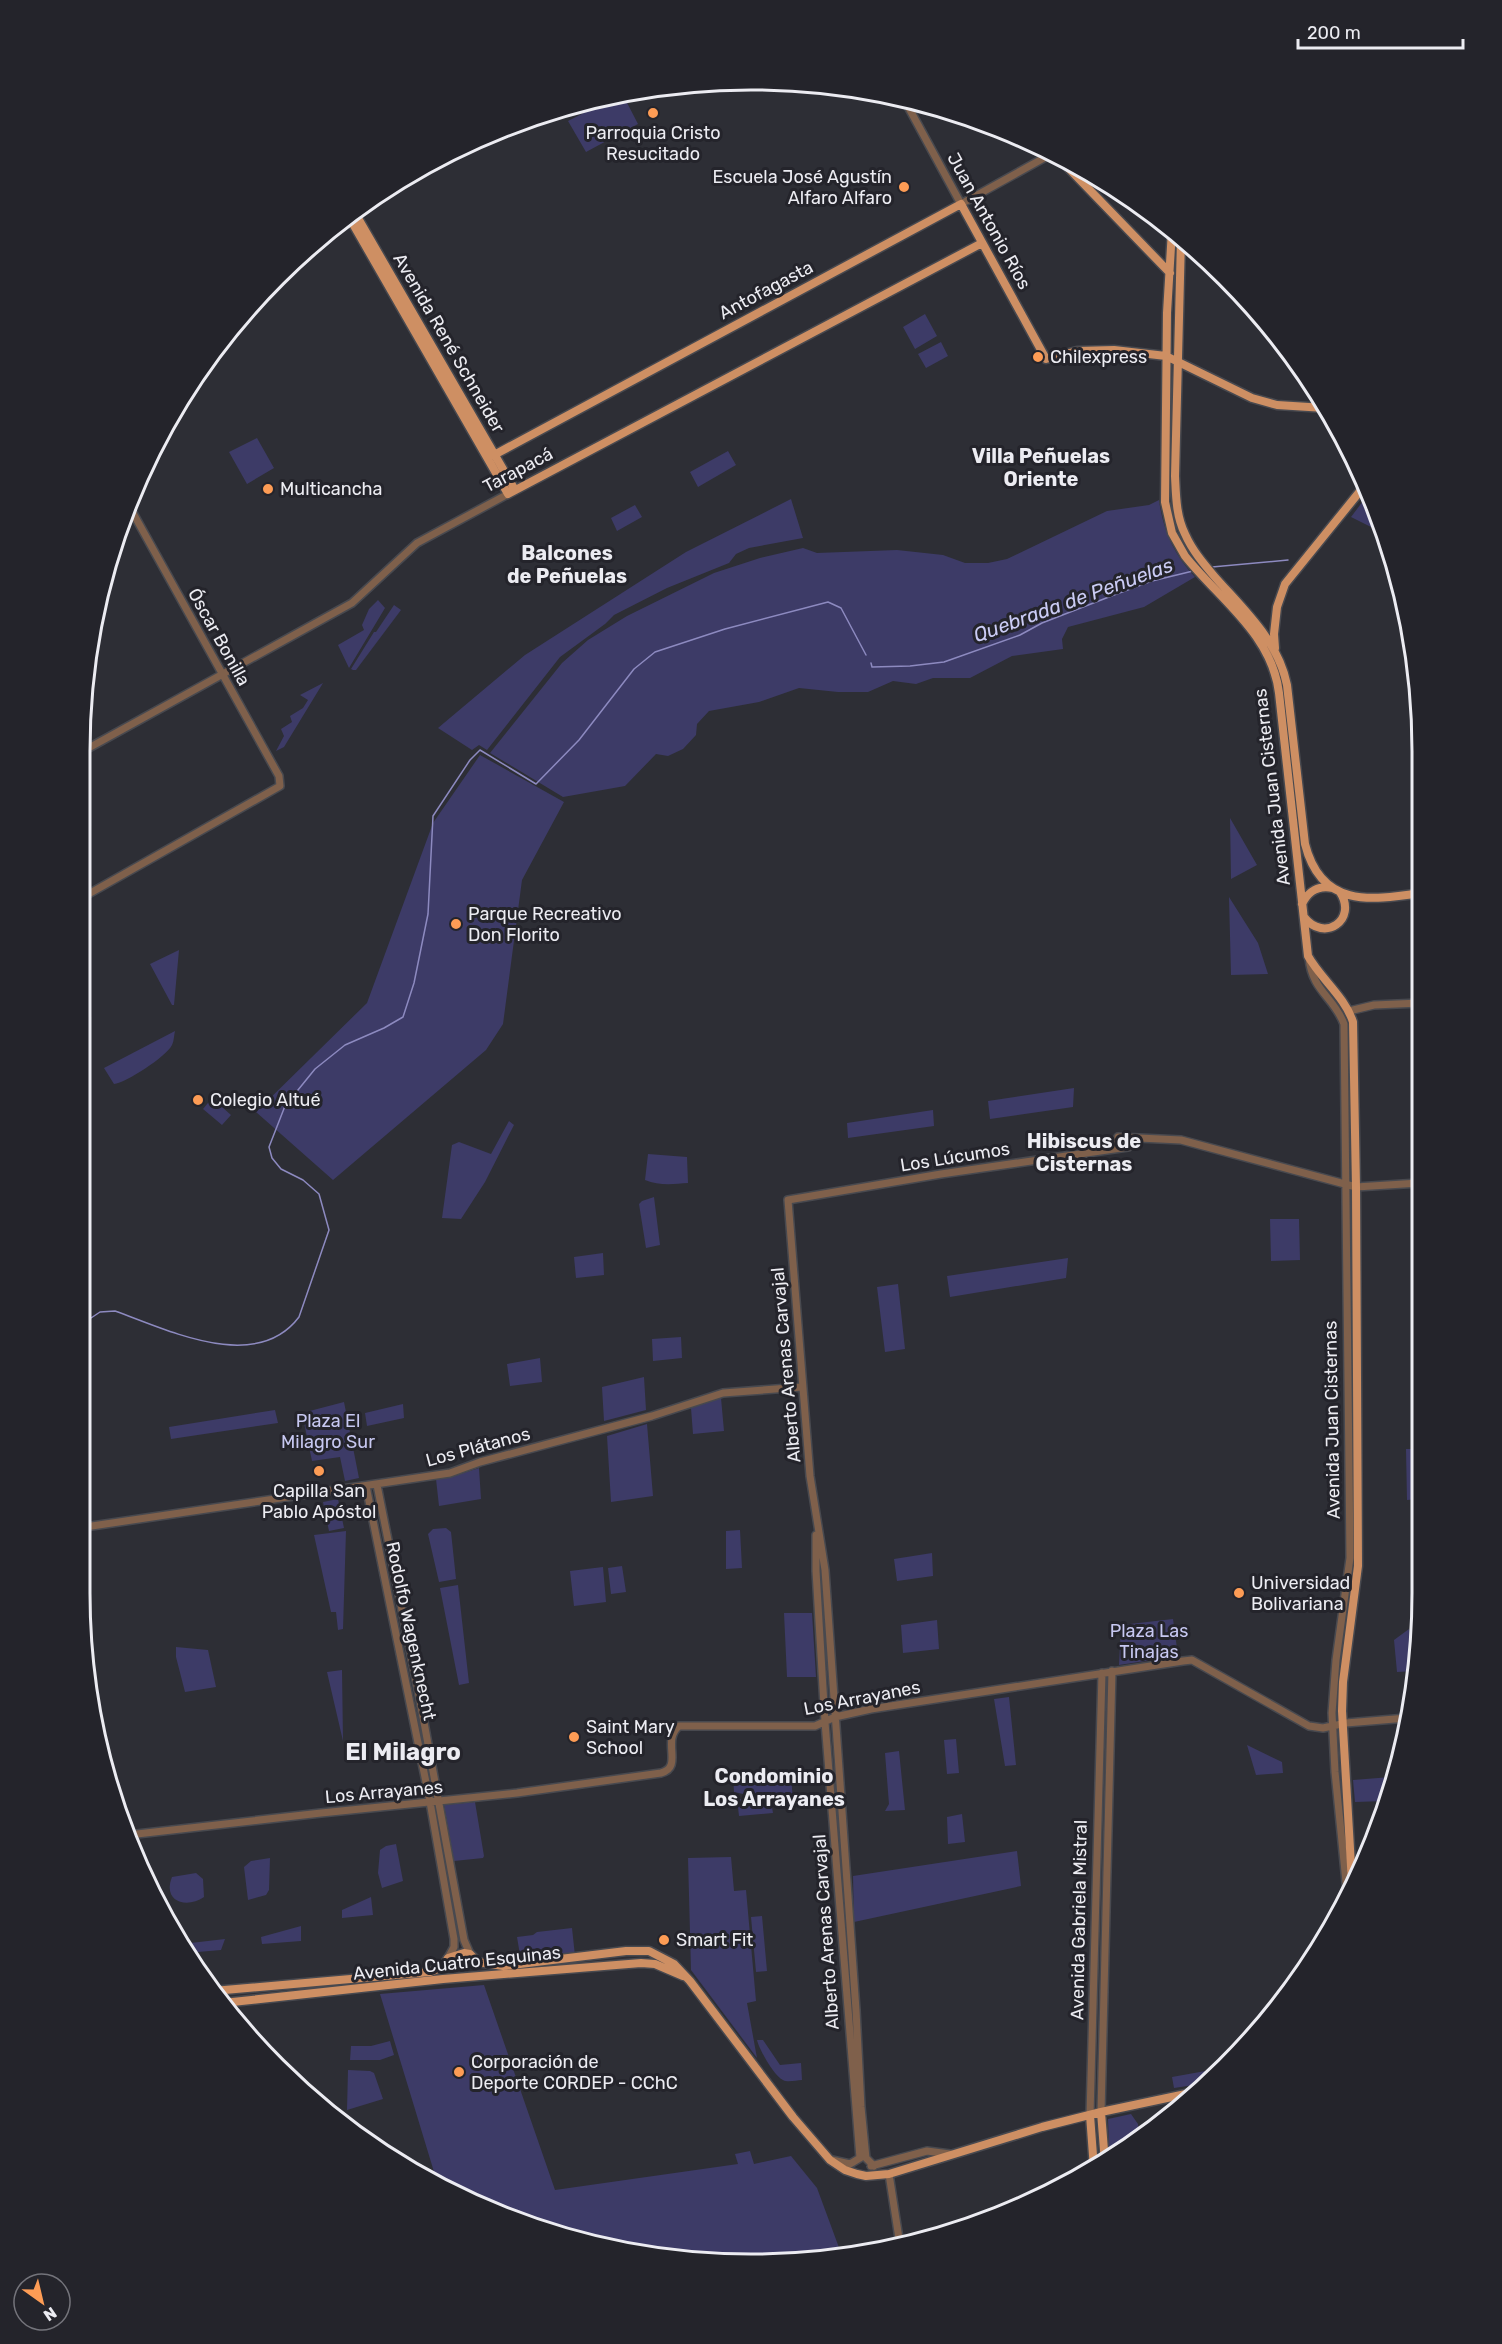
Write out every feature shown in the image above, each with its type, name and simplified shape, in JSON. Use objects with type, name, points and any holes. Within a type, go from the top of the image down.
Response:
[{"type":"main road","points":[[1074,175],[1170,273]]},
{"type":"main road","name":"Juan Antonio Ríos","points":[[961,204],[1046,359],[1077,351],[1114,350],[1166,356]]},
{"type":"main road","name":"Antofagasta","points":[[494,455],[961,204]]},
{"type":"main road","name":"Avenida René Schneider","points":[[359,220],[494,455],[511,492]]},
{"type":"main road","name":"Avenida René Schneider","points":[[353,224],[511,492]]},
{"type":"main road","points":[[1171,242],[1166,356],[1165,494],[1170,525],[1180,548],[1251,623],[1268,624],[1273,621],[1276,613]]},
{"type":"main road","name":"Tarapacá","points":[[511,492],[982,243]]},
{"type":"main road","points":[[1181,249],[1176,493],[1179,519],[1189,544],[1251,623]]},
{"type":"main road","points":[[1166,356],[1252,398],[1277,405],[1315,407]]},
{"type":"main road","name":"Avenida Juan Cisternas","points":[[1336,890],[1317,870],[1307,853],[1287,686],[1275,651],[1274,634],[1280,595],[1288,578],[1310,555],[1359,492]]},
{"type":"main road","name":"Avenida Juan Cisternas","points":[[1251,623],[1275,651]]},
{"type":"main road","name":"Avenida Juan Cisternas","points":[[1251,623],[1266,651],[1278,684],[1308,956],[1349,1011],[1354,1027],[1358,1566],[1343,1682],[1351,1869]]},
{"type":"main road","points":[[1302,904],[1313,890],[1323,887],[1371,900],[1412,894]]},
{"type":"main road","points":[[1304,916],[1316,927],[1324,929],[1335,925],[1341,920],[1345,911],[1344,900],[1336,890]]},
{"type":"main road","name":"Avenida Cuatro Esquinas","points":[[223,1990],[430,1972],[443,1967],[448,1958],[456,1954],[470,1954],[478,1962],[503,1966],[626,1951],[649,1952],[674,1964],[690,1981],[793,2117],[830,2160],[845,2170],[866,2176],[889,2174],[934,2155],[951,2154],[1090,2115]]},
{"type":"main road","points":[[478,1962],[480,1976]]},
{"type":"main road","name":"Avenida Cuatro Esquinas","points":[[233,2002],[443,1979],[641,1963],[655,1964],[690,1981]]},
{"type":"main road","points":[[443,1967],[443,1979]]},
{"type":"main road","points":[[1090,2115],[1181,2095]]},
{"type":"main road","name":"Avenida Gabriela Mistral","points":[[1101,2112],[1103,2152]]},
{"type":"main road","name":"Avenida Gabriela Mistral","points":[[1090,2115],[1093,2158]]},
{"type":"street","name":"Juan Antonio Ríos","points":[[910,110],[961,204]]},
{"type":"street","name":"Antofagasta","points":[[961,204],[1042,158]]},
{"type":"street","name":"Tarapacá","points":[[90,747],[351,603],[417,543],[511,492]]},
{"type":"street","name":"Óscar Bonilla","points":[[90,893],[280,786],[279,776],[134,515]]},
{"type":"street","name":"Avenida Juan Cisternas","points":[[1308,956],[1312,977],[1344,1024],[1350,1558],[1336,1660],[1332,1726],[1346,1881]]},
{"type":"street","points":[[1349,1011],[1374,1005],[1412,1003]]},
{"type":"street","points":[[1118,1147],[1118,1137],[1180,1140],[1356,1186],[1412,1183]]},
{"type":"street","name":"Los Lúcumos","points":[[788,1200],[1128,1146],[1128,1137]]},
{"type":"street","name":"Alberto Arenas Carvajal","points":[[788,1200],[802,1387],[816,1527],[816,1571],[825,1722],[860,2158]]},
{"type":"street","name":"Los Plátanos","points":[[90,1526],[450,1473],[480,1462],[652,1416],[723,1393],[802,1387]]},
{"type":"street","name":"Rodolfo Wagenknecht","points":[[377,1485],[440,1801],[464,1940],[470,1954]]},
{"type":"street","name":"Rodolfo Wagenknecht","points":[[366,1486],[430,1802],[454,1939],[454,1947],[448,1958]]},
{"type":"street","name":"Alberto Arenas Carvajal","points":[[816,1527],[824,1563],[861,2107],[866,2158],[874,2166]]},
{"type":"street","name":"Los Arrayanes","points":[[136,1834],[520,1793],[665,1772],[673,1760],[672,1734],[679,1725],[815,1726],[835,1717],[871,1709],[1192,1660],[1309,1726],[1323,1728],[1343,1723],[1400,1719]]},
{"type":"street","name":"Avenida Gabriela Mistral","points":[[1101,2112],[1112,1671]]},
{"type":"street","name":"Avenida Gabriela Mistral","points":[[1090,2115],[1102,1673]]},
{"type":"street","points":[[830,2160],[850,2164],[860,2158],[867,2165],[874,2166],[934,2155]]},
{"type":"street","points":[[889,2174],[899,2237]]},
{"type":"green space","points":[[627,102],[638,124],[586,152],[568,121],[587,111]]},
{"type":"green space","points":[[925,314],[937,336],[915,349],[903,327]]},
{"type":"green space","points":[[941,342],[948,356],[926,368],[918,354]]},
{"type":"green space","points":[[257,438],[274,468],[247,484],[229,452]]},
{"type":"green space","points":[[728,451],[736,465],[698,487],[690,472]]},
{"type":"green space","points":[[791,499],[803,538],[749,548],[736,554],[729,563],[667,588],[614,615],[560,657],[487,750],[479,745],[472,750],[438,728],[525,655],[686,552]]},
{"type":"green space","name":"Quebrada de Peñuelas","points":[[1159,500],[1163,522],[1171,541],[1181,560],[1195,577],[1144,607],[1068,627],[1062,639],[1063,649],[1012,656],[970,678],[933,678],[916,684],[893,681],[868,692],[799,688],[759,702],[709,711],[697,724],[696,735],[683,749],[668,756],[656,754],[625,786],[563,797],[490,753],[562,663],[588,640],[627,616],[714,573],[760,558],[803,548],[817,553],[897,550],[943,555],[965,563],[988,563],[1007,559],[1107,511],[1149,505]]},
{"type":"green space","points":[[1363,501],[1373,528],[1351,517]]},
{"type":"green space","points":[[635,505],[642,517],[617,531],[611,518]]},
{"type":"green space","points":[[378,600],[385,608],[349,668],[338,645],[364,630],[362,625],[369,609]]},
{"type":"green space","points":[[394,605],[401,610],[356,670],[351,669],[374,632]]},
{"type":"green space","points":[[323,683],[284,747],[276,751],[284,736],[281,729],[292,722],[290,716],[303,708],[308,700],[300,695]]},
{"type":"green space","name":"Parque Recreativo Don Florito","points":[[480,755],[564,802],[522,880],[503,1024],[486,1050],[333,1180],[256,1112],[367,1003],[433,823]]},
{"type":"green space","points":[[1230,818],[1257,865],[1231,879]]},
{"type":"green space","points":[[1229,897],[1258,943],[1268,974],[1231,975]]},
{"type":"green space","points":[[179,950],[174,1005],[172,1005],[150,964]]},
{"type":"green space","points":[[175,1031],[172,1045],[163,1056],[136,1074],[114,1084],[104,1068]]},
{"type":"green space","points":[[1074,1088],[1073,1107],[990,1119],[988,1101]]},
{"type":"green space","points":[[212,1098],[231,1115],[222,1125],[203,1109]]},
{"type":"green space","points":[[933,1110],[934,1126],[848,1138],[847,1123]]},
{"type":"green space","points":[[509,1121],[514,1125],[485,1182],[461,1219],[442,1218],[452,1145],[459,1142],[491,1154]]},
{"type":"green space","points":[[648,1154],[687,1157],[688,1183],[661,1184],[645,1180]]},
{"type":"green space","points":[[654,1197],[660,1245],[646,1248],[639,1204]]},
{"type":"green space","points":[[1270,1219],[1299,1219],[1300,1260],[1271,1261]]},
{"type":"green space","points":[[603,1253],[604,1275],[576,1278],[574,1257]]},
{"type":"green space","points":[[1068,1258],[1066,1278],[950,1297],[947,1276]]},
{"type":"green space","points":[[898,1284],[905,1349],[885,1352],[877,1287]]},
{"type":"green space","points":[[681,1337],[682,1358],[653,1361],[652,1339]]},
{"type":"green space","points":[[540,1358],[542,1382],[510,1386],[507,1364]]},
{"type":"green space","points":[[644,1377],[646,1410],[604,1421],[602,1387]]},
{"type":"green space","points":[[721,1398],[724,1431],[693,1434],[691,1408]]},
{"type":"green space","name":"Plaza El Milagro Sur","points":[[344,1402],[359,1478],[345,1481],[340,1457],[312,1461],[302,1413]]},
{"type":"green space","points":[[403,1404],[404,1418],[367,1426],[365,1413]]},
{"type":"green space","name":"Plaza El Milagro Sur","points":[[275,1410],[278,1423],[171,1439],[169,1427]]},
{"type":"green space","points":[[647,1424],[653,1496],[611,1502],[607,1436]]},
{"type":"green space","points":[[1406,1449],[1412,1449],[1412,1500],[1407,1500]]},
{"type":"green space","points":[[479,1468],[481,1499],[439,1506],[436,1479]]},
{"type":"green space","points":[[338,1499],[344,1528],[329,1531],[323,1502]]},
{"type":"green space","points":[[446,1528],[451,1532],[456,1579],[439,1582],[428,1534],[433,1529]]},
{"type":"green space","points":[[740,1530],[742,1568],[726,1569],[726,1531]]},
{"type":"green space","points":[[346,1531],[343,1629],[338,1630],[336,1612],[331,1612],[314,1535]]},
{"type":"green space","points":[[932,1553],[933,1576],[897,1581],[894,1559]]},
{"type":"green space","points":[[622,1566],[626,1592],[611,1594],[608,1568]]},
{"type":"green space","points":[[603,1567],[606,1602],[574,1606],[570,1571]]},
{"type":"green space","points":[[458,1585],[469,1683],[459,1685],[440,1588]]},
{"type":"green space","points":[[784,1613],[812,1613],[816,1677],[787,1677]]},
{"type":"green space","name":"Plaza Las Tinajas","points":[[1173,1619],[1178,1656],[1119,1665],[1121,1625]]},
{"type":"green space","points":[[937,1620],[939,1649],[903,1653],[901,1625]]},
{"type":"green space","points":[[1409,1629],[1410,1641],[1407,1671],[1397,1672],[1394,1640]]},
{"type":"green space","points":[[176,1647],[208,1650],[216,1687],[185,1692],[176,1657]]},
{"type":"green space","points":[[342,1670],[343,1741],[327,1672]]},
{"type":"green space","points":[[1009,1697],[1016,1765],[1005,1766],[994,1699]]},
{"type":"green space","points":[[956,1739],[959,1773],[947,1774],[944,1740]]},
{"type":"green space","points":[[1247,1745],[1282,1762],[1283,1773],[1256,1775]]},
{"type":"green space","points":[[899,1751],[905,1810],[885,1811],[889,1804],[885,1753]]},
{"type":"green space","points":[[787,1770],[791,1774],[793,1802],[776,1801],[734,1792],[733,1775],[735,1773]]},
{"type":"green space","points":[[1385,1777],[1378,1801],[1355,1802],[1353,1780]]},
{"type":"green space","points":[[737,1799],[752,1800],[772,1807],[773,1813],[739,1816]]},
{"type":"green space","points":[[475,1802],[484,1856],[483,1858],[454,1861],[444,1805]]},
{"type":"green space","points":[[962,1814],[965,1842],[948,1844],[947,1817]]},
{"type":"green space","points":[[396,1844],[403,1881],[382,1888],[378,1873],[380,1850]]},
{"type":"green space","points":[[1017,1851],[1021,1886],[854,1922],[853,1876]]},
{"type":"green space","points":[[731,1857],[734,1891],[746,1890],[756,2001],[747,2003],[757,2058],[691,1970],[688,1858]]},
{"type":"green space","points":[[270,1858],[269,1890],[266,1895],[248,1900],[244,1867],[251,1861]]},
{"type":"green space","points":[[196,1873],[203,1879],[204,1897],[197,1901],[184,1903],[178,1901],[170,1892],[172,1877]]},
{"type":"green space","points":[[371,1897],[373,1915],[342,1918],[342,1910]]},
{"type":"green space","points":[[762,1916],[767,1971],[756,1972],[751,1917]]},
{"type":"green space","points":[[301,1926],[301,1941],[262,1944],[261,1937]]},
{"type":"green space","points":[[572,1928],[575,1956],[521,1961],[517,1937]]},
{"type":"green space","points":[[225,1939],[221,1950],[196,1952],[191,1943]]},
{"type":"green space","name":"Corporación de Deporte CORDEP - CChC","points":[[484,1985],[555,2190],[738,2164],[735,2154],[750,2151],[754,2164],[791,2156],[817,2188],[839,2248],[794,2253],[708,2253],[622,2241],[539,2219],[498,2204],[434,2173],[380,1994]]},
{"type":"green space","points":[[757,2040],[763,2040],[780,2065],[801,2063],[802,2080],[787,2081],[779,2078],[767,2062]]},
{"type":"green space","points":[[390,2041],[394,2055],[380,2060],[350,2060],[351,2046],[371,2046]]},
{"type":"green space","points":[[348,2070],[374,2073],[383,2099],[347,2110]]},
{"type":"green space","points":[[1207,2071],[1192,2085],[1174,2088],[1172,2077]]},
{"type":"green space","points":[[1131,2114],[1138,2128],[1109,2149],[1108,2119]]},
{"type":"waterway","name":"Quebrada de Peñuelas","points":[[1212,567],[1288,560]]},
{"type":"waterway","name":"Quebrada de Peñuelas","points":[[871,663],[872,667],[944,662],[1020,635],[1042,623],[1152,581],[1193,571]]},
{"type":"waterway","name":"Quebrada de Peñuelas","points":[[90,1319],[100,1312],[115,1311],[185,1336],[236,1345],[260,1343],[281,1334],[299,1317],[329,1230],[319,1194],[303,1180],[281,1169],[272,1158],[269,1147],[285,1106],[315,1069],[345,1045],[403,1017],[414,983],[428,914],[433,816],[470,760],[480,750],[536,784],[579,740],[634,669],[655,652],[725,629],[828,602],[841,608],[866,655]]},
{"type":"place","name":"Parroquia Cristo Resucitado","points":[[653,113]]},
{"type":"place","name":"Escuela José Agustín Alfaro Alfaro","points":[[904,187]]},
{"type":"place","name":"Chilexpress","points":[[1038,357]]},
{"type":"place","name":"Multicancha","points":[[268,489]]},
{"type":"place","name":"Parque Recreativo Don Florito","points":[[456,924]]},
{"type":"place","name":"Colegio Altué","points":[[198,1100]]},
{"type":"place","name":"Capilla San Pablo Apóstol","points":[[319,1471]]},
{"type":"place","name":"Universidad Bolivariana","points":[[1239,1593]]},
{"type":"place","name":"Saint Mary School","points":[[574,1737]]},
{"type":"place","name":"Smart Fit","points":[[664,1940]]},
{"type":"place","name":"Corporación de Deporte CORDEP - CChC","points":[[459,2072]]},
{"type":"district","name":"Villa Peñuelas Oriente","points":[[1041,468]]},
{"type":"district","name":"Balcones de Peñuelas","points":[[567,564]]},
{"type":"district","name":"Hibiscus de Cisternas","points":[[1084,1152]]},
{"type":"district","name":"El Milagro","points":[[403,1752]]},
{"type":"district","name":"Condominio Los Arrayanes","points":[[774,1788]]}]
